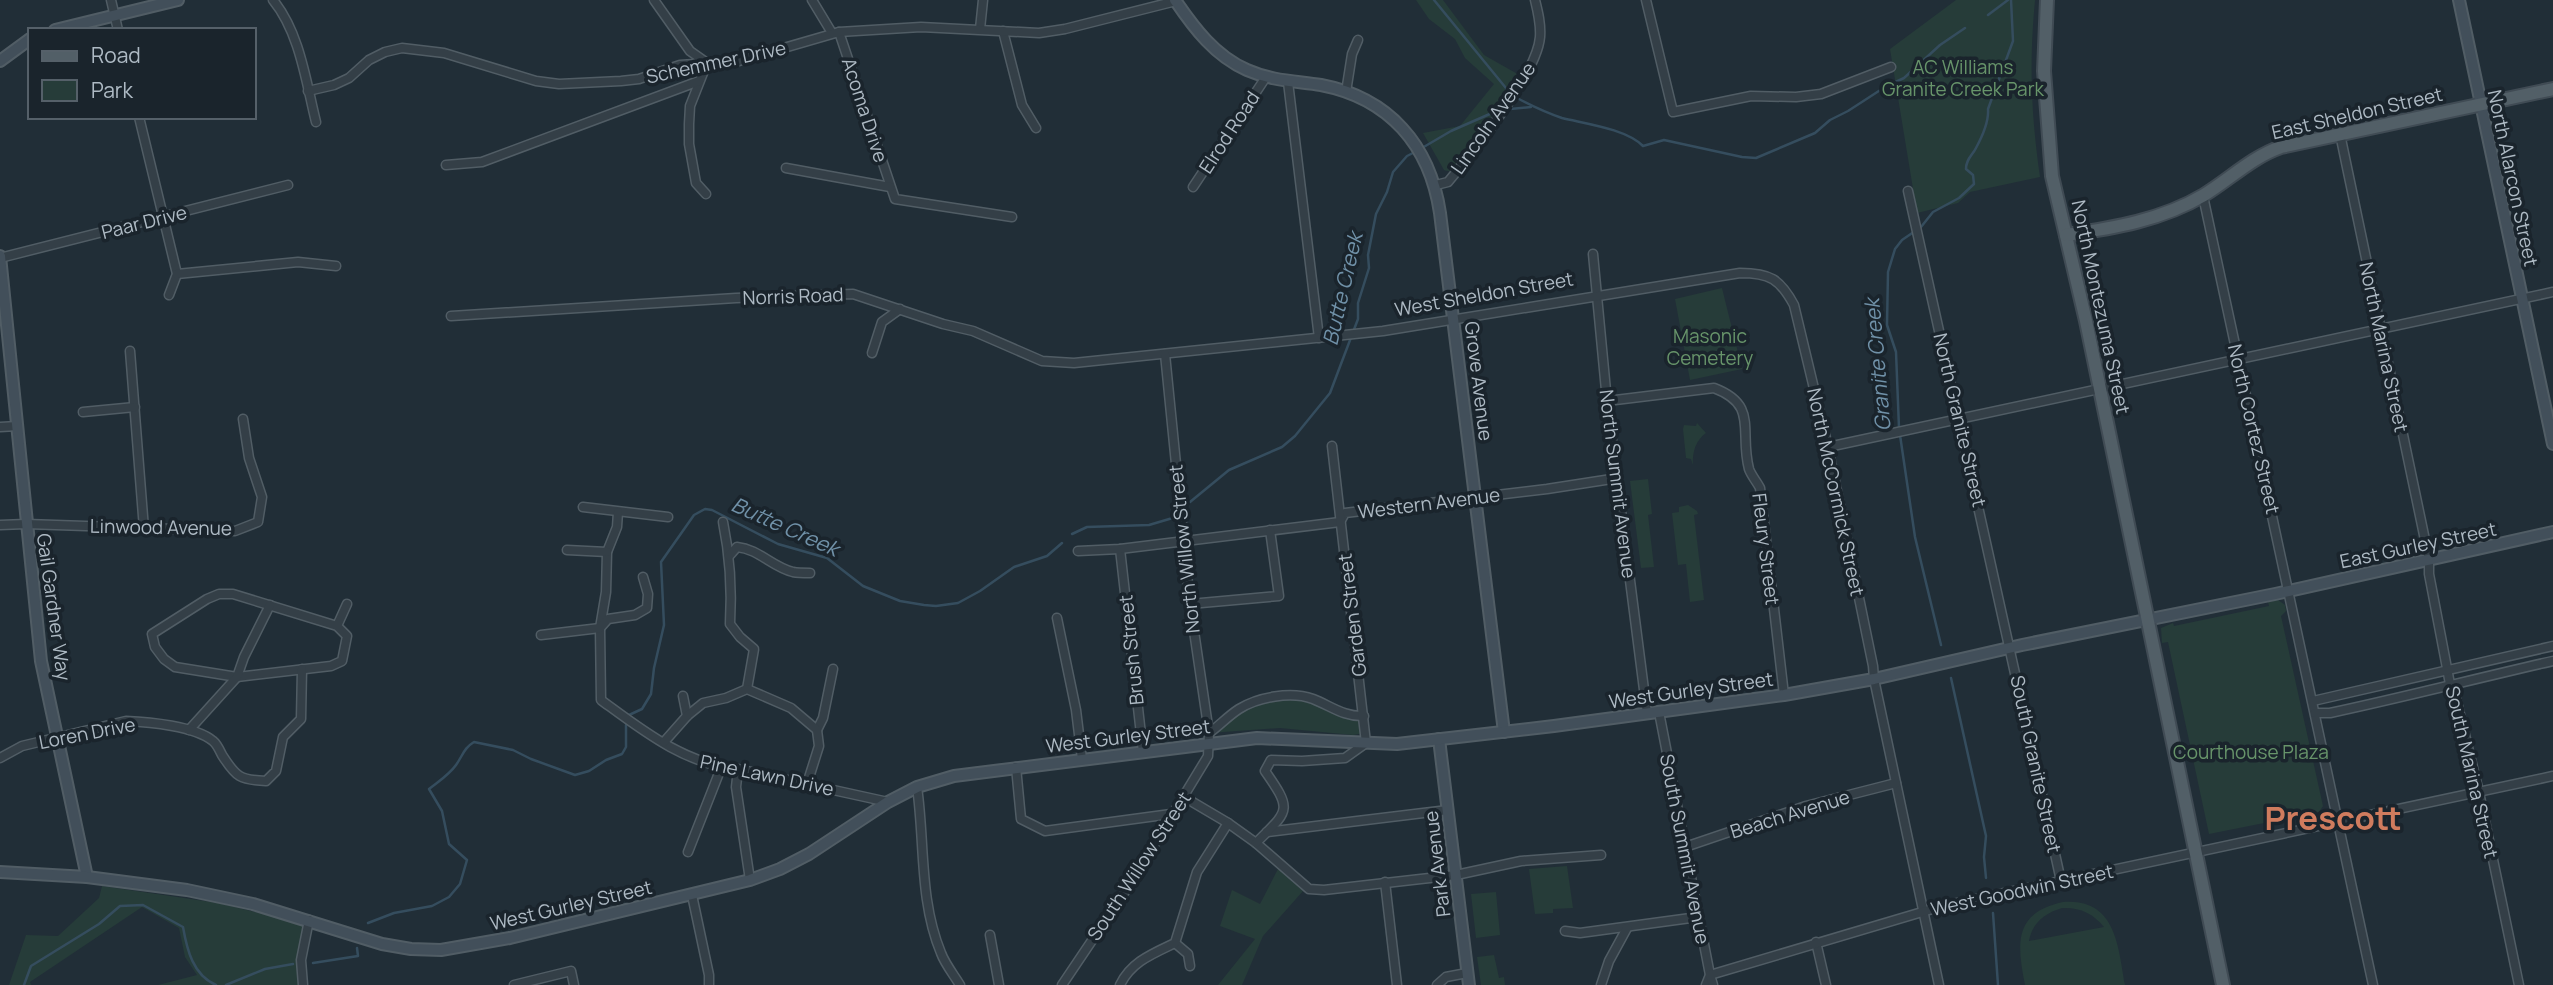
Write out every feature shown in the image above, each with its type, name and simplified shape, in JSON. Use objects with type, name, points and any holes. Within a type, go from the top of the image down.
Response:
[{"type":"main road","points":[[62,28],[178,0]]},
{"type":"main road","name":"North Montezuma Street","points":[[2047,0],[2044,71],[2052,176],[2100,388],[2223,985]]},
{"type":"main road","name":"North Alarcon Street","points":[[2459,0],[2553,444]]},
{"type":"main road","name":"Grove Avenue","points":[[1175,1],[1197,33],[1245,69],[1266,77],[1346,92],[1373,104],[1395,119],[1425,159],[1436,185],[1504,732]]},
{"type":"main road","points":[[0,61],[28,40]]},
{"type":"main road","name":"East Sheldon Street","points":[[2066,235],[2160,217],[2203,196],[2267,152],[2281,147],[2553,89]]},
{"type":"main road","name":"Gail Gardner Way","points":[[0,257],[41,660],[87,877]]},
{"type":"main road","name":"East Gurley Street","points":[[2289,591],[2553,532]]},
{"type":"main road","name":"West Gurley Street","points":[[0,872],[87,877],[187,890],[309,920],[382,944],[441,950],[510,938],[750,880],[810,854],[888,802],[917,787],[954,776],[1143,752],[1209,738],[1288,737],[1396,744],[1784,695],[1874,679],[2010,648],[2289,591]]},
{"type":"main road","name":"Park Avenue","points":[[1439,739],[1469,985]]},
{"type":"street","points":[[111,0],[118,28]]},
{"type":"street","points":[[274,0],[282,10],[293,34],[316,122]]},
{"type":"street","points":[[654,0],[690,51],[707,63],[690,106],[689,144],[696,183],[706,194]]},
{"type":"street","name":"Acoma Drive","points":[[812,0],[836,33],[890,187]]},
{"type":"street","points":[[980,29],[984,0]]},
{"type":"street","name":"Lincoln Avenue","points":[[1436,185],[1448,182],[1529,73],[1540,40],[1540,22],[1535,0]]},
{"type":"street","points":[[1646,0],[1673,112],[1751,96],[1796,97],[1821,94],[1891,67]]},
{"type":"street","name":"Schemmer Drive","points":[[308,91],[334,85],[349,78],[369,60],[402,48],[444,54],[536,81],[559,84],[639,79],[680,65],[739,61],[836,33],[921,27],[1039,33],[1175,1]]},
{"type":"street","points":[[1003,30],[1022,105],[1036,128]]},
{"type":"street","points":[[1346,92],[1352,54],[1358,40]]},
{"type":"street","name":"Elrod Road","points":[[1193,187],[1266,77]]},
{"type":"street","points":[[446,165],[482,162],[699,81]]},
{"type":"street","points":[[1288,82],[1319,338]]},
{"type":"street","points":[[139,119],[177,274],[169,295]]},
{"type":"street","name":"North Marina Street","points":[[2340,134],[2429,559]]},
{"type":"street","points":[[786,168],[890,187],[895,199],[1012,217]]},
{"type":"street","name":"Paar Drive","points":[[0,257],[288,185]]},
{"type":"street","name":"North Granite Street","points":[[1908,191],[2010,648]]},
{"type":"street","name":"North Cortez Street","points":[[2203,196],[2373,985]]},
{"type":"street","name":"North Summit Avenue","points":[[1593,254],[1607,401],[1647,713]]},
{"type":"street","points":[[177,274],[298,262],[336,266]]},
{"type":"street","name":"West Sheldon Street","points":[[1165,354],[1333,337],[1454,321],[1596,295],[1740,273],[1760,273],[1774,279],[1786,289],[1794,305]]},
{"type":"street","points":[[1828,447],[2553,292]]},
{"type":"street","name":"Norris Road","points":[[452,316],[736,298],[853,294],[943,324],[973,331],[1042,361],[1074,363],[1165,354]]},
{"type":"street","name":"North McCormick Street","points":[[1794,305],[1828,447],[1939,985]]},
{"type":"street","points":[[872,353],[882,322],[900,309]]},
{"type":"street","points":[[131,351],[144,529]]},
{"type":"street","name":"North Willow Street","points":[[1165,354],[1190,604],[1209,738]]},
{"type":"street","name":"Fleury Street","points":[[1607,401],[1714,388],[1730,394],[1741,405],[1749,471],[1760,488],[1784,695]]},
{"type":"street","points":[[83,412],[135,407]]},
{"type":"street","name":"Linwood Avenue","points":[[0,526],[26,524],[235,531],[258,522],[262,496],[249,458],[243,419]]},
{"type":"street","points":[[0,427],[18,426]]},
{"type":"street","name":"Garden Street","points":[[1332,446],[1366,743]]},
{"type":"street","name":"Western Avenue","points":[[1078,551],[1120,549],[1340,522],[1345,513],[1618,478]]},
{"type":"street","points":[[583,507],[668,517]]},
{"type":"street","name":"Pine Lawn Drive","points":[[618,512],[617,527],[607,552],[606,592],[600,628],[601,700],[693,760],[888,802]]},
{"type":"street","points":[[723,523],[732,597],[730,624],[754,649],[747,689]]},
{"type":"street","points":[[1190,604],[1279,596],[1270,530]]},
{"type":"street","points":[[729,556],[737,547],[749,548],[778,566],[793,572],[810,573]]},
{"type":"street","name":"Brush Street","points":[[1120,549],[1143,752]]},
{"type":"street","points":[[567,550],[607,552]]},
{"type":"street","name":"South Marina Street","points":[[2429,559],[2429,574],[2450,684],[2455,694],[2479,792],[2519,985]]},
{"type":"street","points":[[541,635],[600,628],[608,619],[635,615],[647,608],[648,594],[643,577]]},
{"type":"street","points":[[219,594],[233,594],[337,626],[347,635],[342,661],[331,666],[237,677],[175,667],[164,659],[155,647],[152,634],[219,594]]},
{"type":"street","points":[[337,626],[348,604]]},
{"type":"street","points":[[270,605],[237,677],[189,730],[214,741],[233,773],[246,780],[266,781],[276,771],[283,737],[301,719],[302,669]]},
{"type":"street","points":[[1057,618],[1076,710],[1082,759]]},
{"type":"street","points":[[2313,701],[2553,646]]},
{"type":"street","name":"South Granite Street","points":[[2010,648],[2062,881]]},
{"type":"street","points":[[2315,713],[2330,713],[2413,695],[2553,661]]},
{"type":"street","points":[[807,784],[819,746],[817,730],[823,718],[833,669]]},
{"type":"street","points":[[664,742],[687,716],[703,703],[726,698],[747,689],[791,708],[817,730]]},
{"type":"street","points":[[683,696],[687,716]]},
{"type":"street","points":[[1209,738],[1239,709],[1263,699],[1288,696],[1310,698],[1350,717],[1364,716]]},
{"type":"street","name":"South Summit Avenue","points":[[1659,712],[1713,985]]},
{"type":"street","name":"Loren Drive","points":[[0,758],[22,746],[127,721],[189,730]]},
{"type":"street","name":"South Willow Street","points":[[1062,985],[1134,878],[1171,814],[1184,797],[1208,756],[1209,738]]},
{"type":"street","points":[[1256,843],[1283,816],[1286,808],[1281,794],[1265,771],[1271,760],[1345,758],[1366,743]]},
{"type":"street","points":[[1016,767],[1021,820],[1045,831],[1171,814]]},
{"type":"street","points":[[688,852],[722,768]]},
{"type":"street","points":[[738,769],[736,787],[750,880]]},
{"type":"street","name":"West Goodwin Street","points":[[1710,975],[1924,912],[2553,776]]},
{"type":"street","name":"Beach Avenue","points":[[1685,847],[1806,806],[1896,783]]},
{"type":"street","points":[[917,787],[923,876],[936,938],[941,955],[960,985]]},
{"type":"street","points":[[1184,797],[1256,843],[1309,889],[1324,890],[1456,875],[1521,861],[1601,855]]},
{"type":"street","points":[[1267,832],[1448,810]]},
{"type":"street","points":[[1120,985],[1125,973],[1140,960],[1175,943],[1196,873],[1228,823]]},
{"type":"street","points":[[1385,882],[1397,985]]},
{"type":"street","points":[[692,895],[709,985]]},
{"type":"street","points":[[1565,931],[1580,933],[1698,917]]},
{"type":"street","points":[[303,985],[301,960],[309,920]]},
{"type":"street","points":[[1601,985],[1609,961],[1627,928]]},
{"type":"street","points":[[990,936],[999,985]]},
{"type":"street","points":[[1816,942],[1826,985]]},
{"type":"street","points":[[1175,943],[1188,954],[1190,966]]},
{"type":"street","points":[[514,985],[570,971],[574,985]]},
{"type":"street","points":[[1437,985],[1446,977],[1467,973]]},
{"type":"street","points":[[1706,985],[1710,975]]},
{"type":"green space","points":[[1416,0],[1443,0],[1484,55],[1521,76],[1458,164],[1450,171],[1444,170],[1423,133],[1460,126],[1494,84],[1465,58],[1455,39],[1429,19]]},
{"type":"green space","name":"AC Williams Granite Creek Park","points":[[1956,0],[2035,0],[2032,88],[2040,177],[1970,192],[1958,203],[1917,213],[1890,49]]},
{"type":"green space","name":"Masonic Cemetery","points":[[1722,288],[1742,369],[1690,380],[1675,299]]},
{"type":"green space","points":[[1697,423],[1706,433],[1695,447],[1693,465],[1691,459],[1686,458],[1683,429],[1684,425],[1696,426]]},
{"type":"green space","points":[[1648,479],[1652,514],[1648,515],[1654,567],[1641,568],[1630,481]]},
{"type":"green space","points":[[1688,505],[1698,514],[1694,515],[1704,600],[1690,602],[1686,564],[1678,565],[1672,513],[1679,512],[1679,507]]},
{"type":"green space","name":"Courthouse Plaza","points":[[2278,600],[2285,605],[2286,611],[2281,616],[2323,806],[2319,812],[2209,834],[2168,642],[2162,643],[2161,628],[2173,623],[2174,626],[2269,606],[2268,602]]},
{"type":"green space","points":[[1288,696],[1364,716],[1365,733],[1353,735],[1280,728],[1209,733],[1239,709]]},
{"type":"green space","points":[[1567,866],[1573,908],[1553,909],[1553,913],[1535,914],[1529,869]]},
{"type":"green space","points":[[1278,869],[1303,891],[1263,936],[1242,985],[1218,985],[1255,939],[1220,926],[1232,890],[1260,904]]},
{"type":"green space","points":[[102,886],[218,903],[305,924],[297,972],[299,985],[158,985],[197,975],[185,957],[179,928],[142,907],[30,982],[31,985],[9,985],[26,935],[58,936],[99,898]]},
{"type":"green space","points":[[1496,892],[1500,935],[1476,938],[1471,894]]},
{"type":"green space","points":[[2063,902],[2081,903],[2104,916],[2116,941],[2125,985],[2025,985],[2020,944],[2022,932],[2035,914]],"holes":[[[2068,908],[2090,915],[2104,927],[2029,941],[2040,920],[2056,910]]]},
{"type":"green space","points":[[1494,955],[1499,978],[1504,977],[1505,985],[1481,985],[1477,957]]},
{"type":"waterway","points":[[1434,0],[1510,93]]},
{"type":"waterway","points":[[1988,15],[2008,0]]},
{"type":"waterway","name":"Granite Creek","points":[[1899,428],[1896,352],[1887,325],[1888,272],[1895,249],[1902,240],[1921,227],[1933,212],[1959,198],[1974,184],[1973,175],[1966,166],[1985,129],[1988,109],[2013,41],[2011,0]]},
{"type":"waterway","points":[[1517,98],[1562,118],[1627,135],[1643,146],[1664,140],[1756,158],[1815,133],[1830,120],[1904,78],[1940,45],[1965,28]]},
{"type":"waterway","name":"Butte Creek","points":[[1510,109],[1531,107]]},
{"type":"waterway","name":"Butte Creek","points":[[1422,148],[1451,131],[1492,113]]},
{"type":"waterway","name":"Butte Creek","points":[[1190,502],[1229,470],[1282,447],[1295,436],[1330,393],[1358,319],[1358,303],[1369,268],[1368,255],[1376,214],[1393,172],[1407,156],[1417,151]]},
{"type":"waterway","name":"Granite Creek","points":[[1900,435],[1915,537],[1941,645]]},
{"type":"waterway","name":"Butte Creek","points":[[629,715],[642,709],[651,694],[664,625],[661,562],[694,515],[705,509],[712,510],[778,544],[827,558],[863,586],[900,601],[924,605],[958,603],[1014,567],[1047,556],[1062,543]]},
{"type":"waterway","name":"Butte Creek","points":[[1072,534],[1087,527],[1149,525],[1176,517]]},
{"type":"waterway","name":"Granite Creek","points":[[1951,678],[1986,836],[1986,878]]},
{"type":"waterway","name":"Butte Creek","points":[[368,923],[394,913],[432,906],[449,897],[460,884],[467,860],[449,844],[442,811],[429,789],[450,772],[471,744],[474,742],[513,750],[575,775],[622,754],[626,747],[626,725]]},
{"type":"waterway","name":"Butte Creek","points":[[24,985],[31,966],[99,924],[120,906],[143,905],[183,927],[192,961],[202,975],[216,985]]},
{"type":"waterway","name":"Granite Creek","points":[[1993,913],[1998,985]]},
{"type":"waterway","name":"Butte Creek","points":[[313,963],[358,956],[357,948]]},
{"type":"waterway","name":"Butte Creek","points":[[226,985],[265,969],[293,964]]},
{"type":"district","name":"Prescott","points":[[2333,818]]}]
